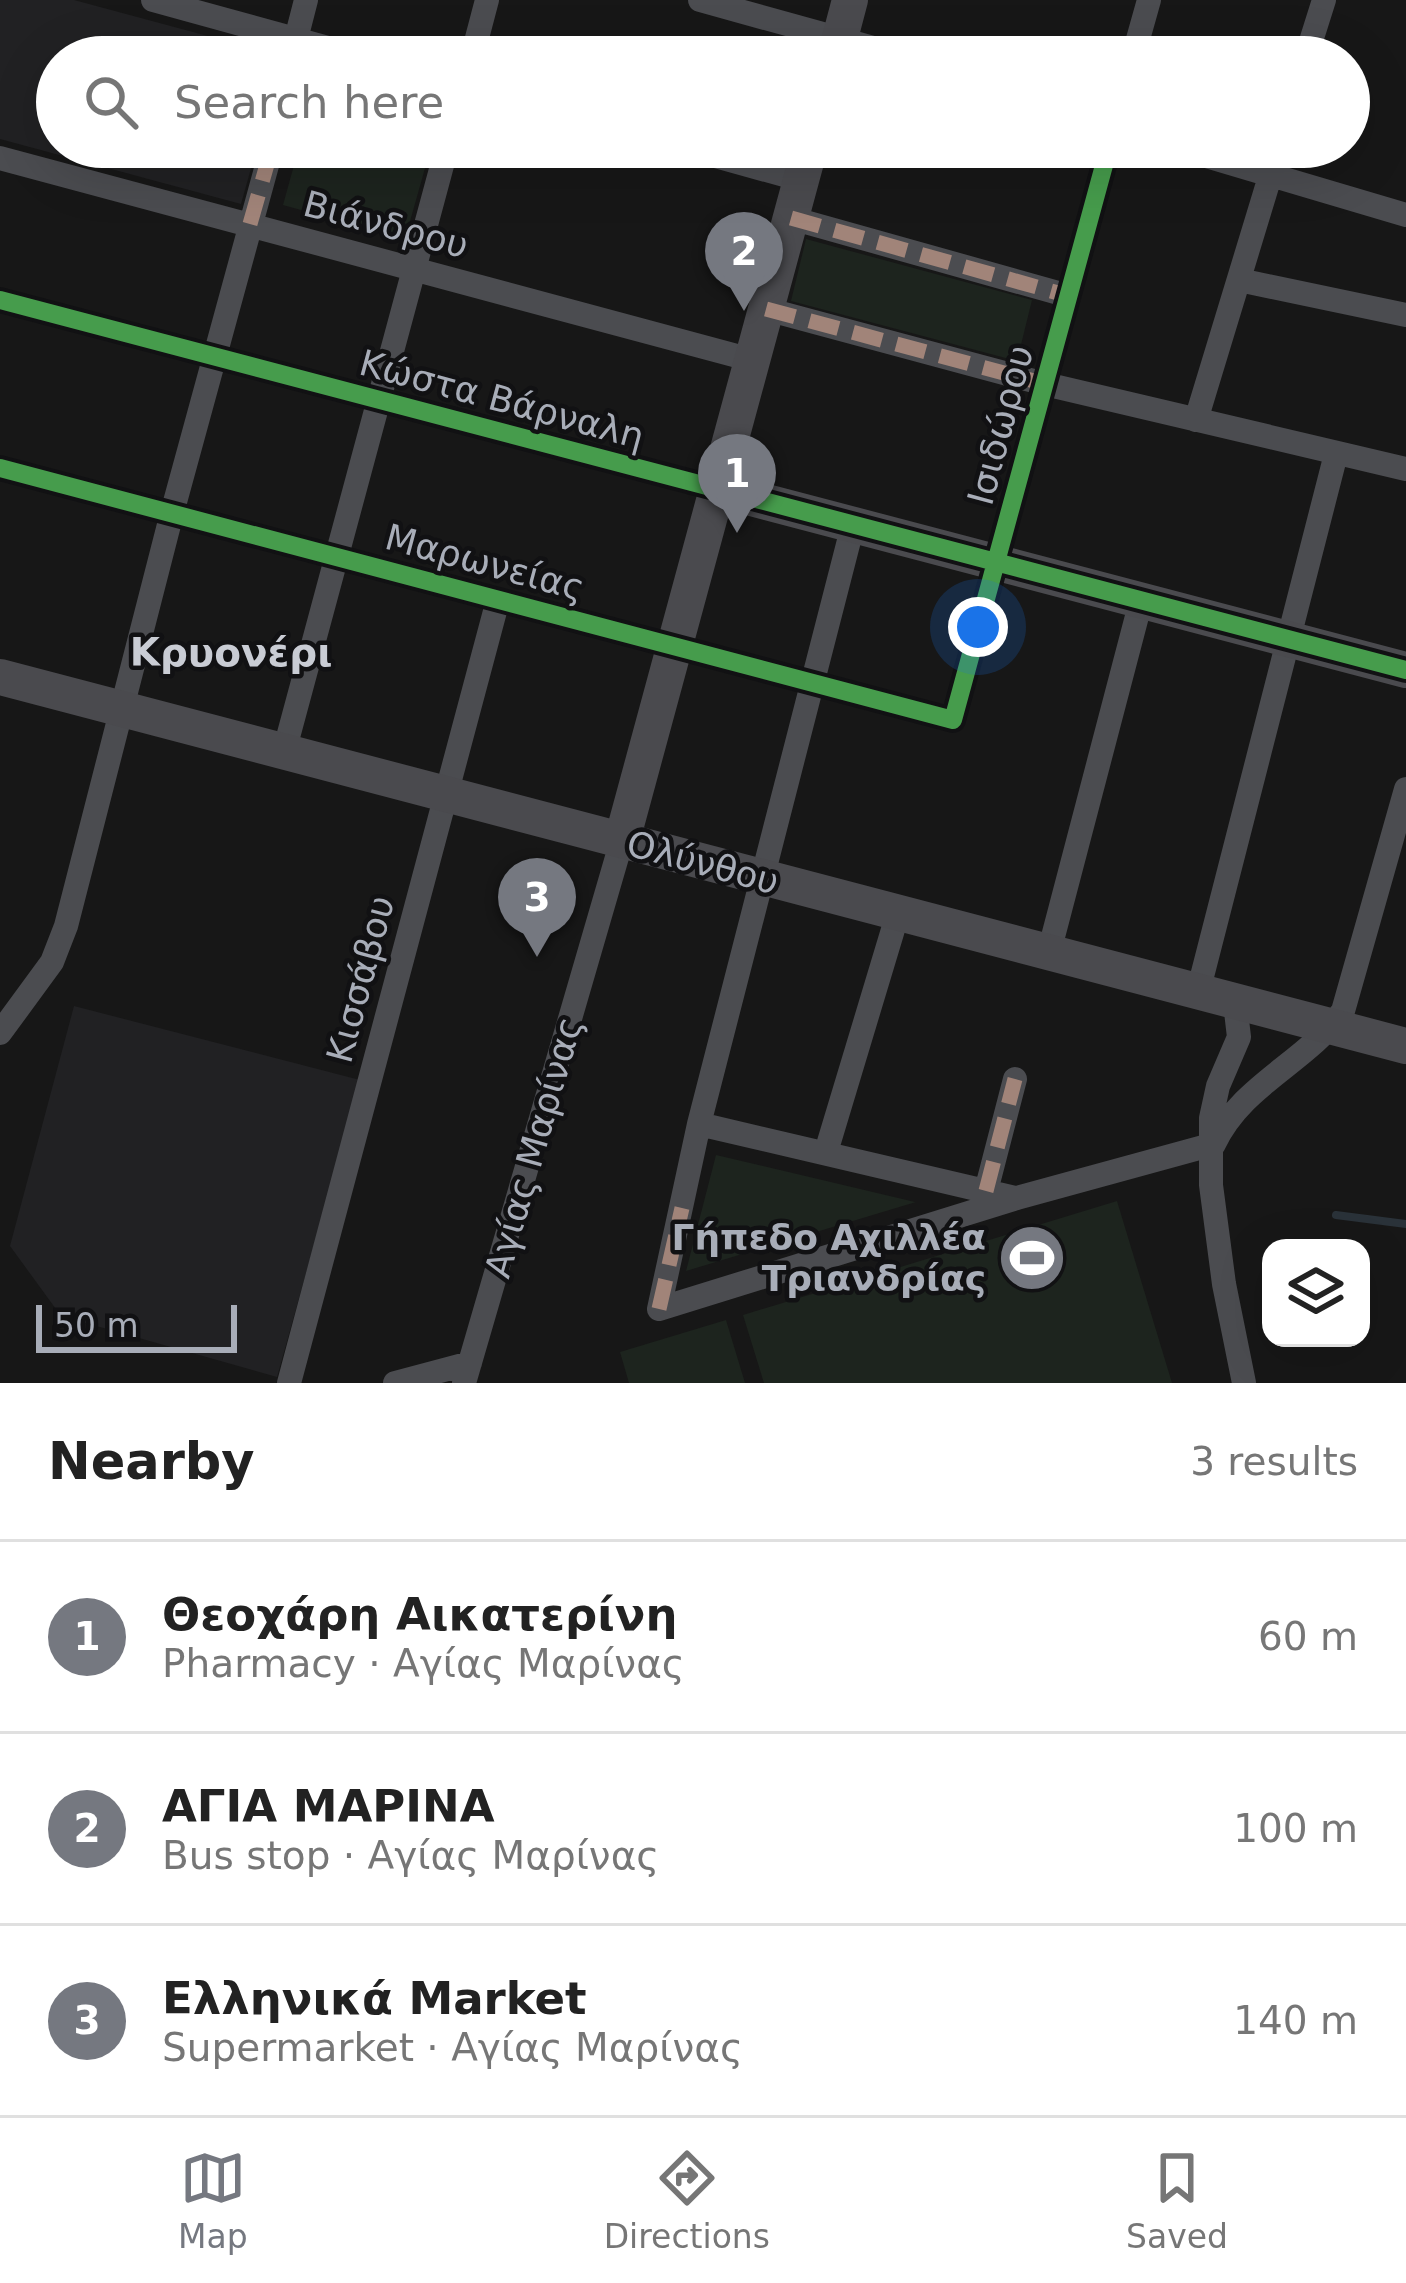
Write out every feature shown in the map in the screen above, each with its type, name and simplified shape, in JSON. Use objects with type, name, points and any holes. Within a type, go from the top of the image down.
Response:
[{"type":"street","points":[[153,0],[260,36]]},
{"type":"street","points":[[298,36],[306,0]]},
{"type":"street","points":[[478,36],[487,0]]},
{"type":"street","points":[[700,0],[803,36]]},
{"type":"street","points":[[840,36],[850,0]]},
{"type":"street","points":[[1139,36],[1149,0]]},
{"type":"street","points":[[1313,36],[1324,0]]},
{"type":"street","name":"Βιάνδρου","points":[[0,158],[36,168]]},
{"type":"street","name":"Βιάνδρου","points":[[38,168],[752,360]]},
{"type":"street","points":[[0,1033],[12,1000],[52,962],[66,926],[266,168]]},
{"type":"street","points":[[284,752],[441,168]]},
{"type":"street","name":"Αγίας Μαρίνας","points":[[467,1373],[622,840],[805,168]]},
{"type":"street","name":"Ισιδώρου","points":[[953,720],[1103,168]]},
{"type":"street","points":[[1253,168],[1406,213]]},
{"type":"street","points":[[1196,420],[1273,168]]},
{"type":"street","points":[[791,218],[1069,296]]},
{"type":"street","points":[[1239,280],[1406,315]]},
{"type":"street","name":"Κώστα Βάρναλη","points":[[0,300],[1406,670]]},
{"type":"street","points":[[766,309],[1045,384],[1406,469]]},
{"type":"street","points":[[1198,992],[1336,454]]},
{"type":"street","name":"Μαρωνείας","points":[[0,468],[953,720]]},
{"type":"street","points":[[853,525],[699,1124],[659,1309],[1017,1198],[1214,1144],[1240,1103],[1343,1011],[1406,789]]},
{"type":"street","name":"Κισσάβου","points":[[297,1381],[498,600]]},
{"type":"street","points":[[1049,952],[1141,601]]},
{"type":"street","name":"Ολύνθου","points":[[0,677],[1406,1046]]},
{"type":"street","points":[[826,1152],[898,913]]},
{"type":"street","points":[[1235,1003],[1240,1030],[1213,1108],[1214,1216],[1244,1383]]},
{"type":"street","points":[[986,1191],[1016,1079]]},
{"type":"street","points":[[699,1124],[1017,1198]]},
{"type":"street","points":[[395,1383],[467,1373]]},
{"type":"shaded area","points":[[0,0],[74,0],[208,36],[36,36],[36,149],[0,139]]},
{"type":"shaded area","points":[[108,168],[251,168],[241,204]]},
{"type":"shaded area","points":[[293,168],[425,168],[405,239],[283,205]]},
{"type":"shaded area","points":[[806,239],[1032,300],[1017,361],[791,301]]},
{"type":"shaded area","points":[[74,1006],[360,1080],[277,1377],[61,1316],[10,1246]]},
{"type":"shaded area","points":[[716,1155],[915,1202],[916,1202],[686,1271]]},
{"type":"shaded area","name":"Γήπεδο Αχιλλέα Τριανδρίας","points":[[1117,1201],[1172,1383],[764,1383],[743,1315]]},
{"type":"shaded area","points":[[726,1320],[745,1383],[629,1383],[620,1352]]},
{"type":"waterway","points":[[1336,1215],[1406,1224]]},
{"type":"marked path","points":[[250,224],[266,168]]},
{"type":"marked path","points":[[791,218],[1069,296]]},
{"type":"marked path","points":[[766,309],[1045,384]]},
{"type":"marked path","points":[[986,1191],[1015,1079]]},
{"type":"marked path","points":[[659,1309],[682,1208]]},
{"type":"cycle path","points":[[0,468],[953,720],[1103,168]]},
{"type":"cycle path","points":[[0,300],[1406,670]]},
{"type":"place","name":"ΑΓΙΑ ΜΑΡΙΝΑ","points":[[744,311]]},
{"type":"place","name":"Θεοχάρη Αικατερίνη","points":[[737,533]]},
{"type":"place","name":"Ελληνικά Market","points":[[537,957]]},
{"type":"place","name":"Γήπεδο Αχιλλέα Τριανδρίας","points":[[1032,1258]]},
{"type":"district","name":"Κρυονέρι","points":[[231,652]]}]
